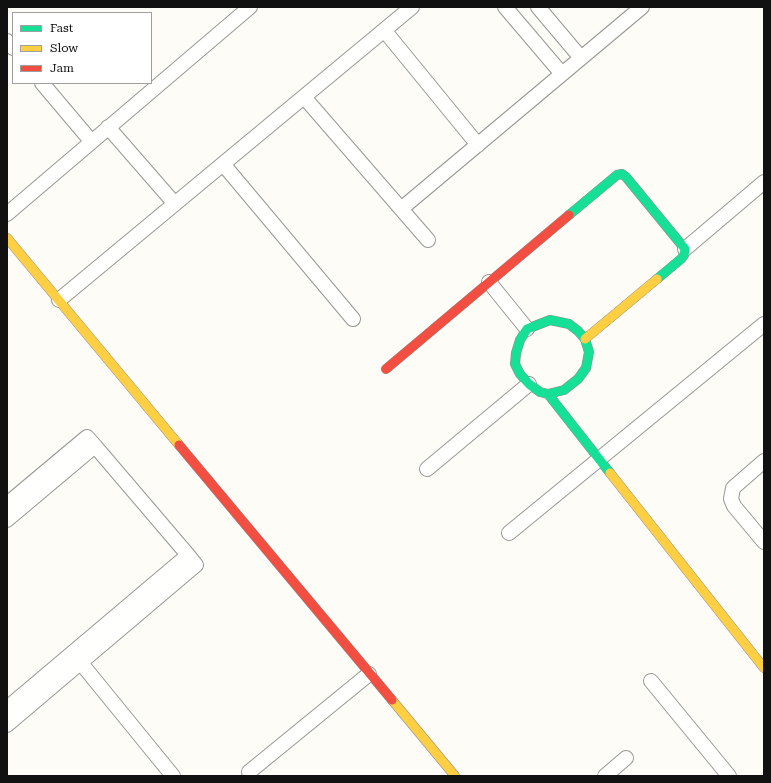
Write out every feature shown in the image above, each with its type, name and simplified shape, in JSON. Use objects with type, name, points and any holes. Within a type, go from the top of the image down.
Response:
[{"type":"street","points":[[7,214],[250,7]]},
{"type":"street","points":[[59,300],[412,7]]},
{"type":"street","points":[[505,7],[562,74]]},
{"type":"street","points":[[538,7],[581,58]]},
{"type":"street","points":[[401,209],[642,7]]},
{"type":"street","points":[[384,30],[478,145]]},
{"type":"street","points":[[43,84],[91,142]]},
{"type":"street","points":[[304,97],[428,240]]},
{"type":"street","points":[[108,127],[175,204]]},
{"type":"street","points":[[223,164],[353,319]]},
{"type":"street","points":[[386,369],[617,175],[622,174],[626,176],[685,249]]},
{"type":"street","points":[[585,339],[681,259],[684,255],[685,249],[764,182]]},
{"type":"street","points":[[7,238],[455,776]]},
{"type":"street","points":[[489,282],[527,329]]},
{"type":"street","points":[[550,320],[569,324],[578,331],[585,339],[589,352],[586,368],[578,379],[564,390],[548,394],[540,392],[529,384],[520,374],[516,364],[516,353],[520,340],[527,329],[550,320]]},
{"type":"street","points":[[509,533],[764,324]]},
{"type":"street","points":[[427,469],[529,384]]},
{"type":"street","points":[[548,394],[764,668]]},
{"type":"street","points":[[7,504],[87,437],[196,565],[77,658],[7,708]]},
{"type":"street","points":[[7,520],[94,446]]},
{"type":"street","points":[[764,461],[733,488],[731,498],[734,506],[764,542]]},
{"type":"street","points":[[7,725],[77,658]]},
{"type":"street","points":[[77,658],[173,776]]},
{"type":"street","points":[[248,772],[369,674]]},
{"type":"street","points":[[651,681],[729,776]]},
{"type":"street","points":[[605,776],[626,758]]},
{"type":"traffic: fast","points":[[569,215],[617,175],[622,174],[685,249],[684,255],[681,259],[657,279]]},
{"type":"traffic: fast","points":[[548,394],[564,390],[578,379],[586,368],[589,352],[585,339],[578,331],[569,324],[550,320],[527,329],[520,340],[516,353],[515,364],[520,374],[529,384],[540,392],[548,394],[610,473]]},
{"type":"traffic: slow","points":[[7,238],[179,445]]},
{"type":"traffic: slow","points":[[585,339],[657,279]]},
{"type":"traffic: slow","points":[[610,473],[764,668]]},
{"type":"traffic: slow","points":[[392,700],[455,776]]},
{"type":"traffic: jam","points":[[386,369],[569,215]]},
{"type":"traffic: jam","points":[[179,445],[392,700]]}]
